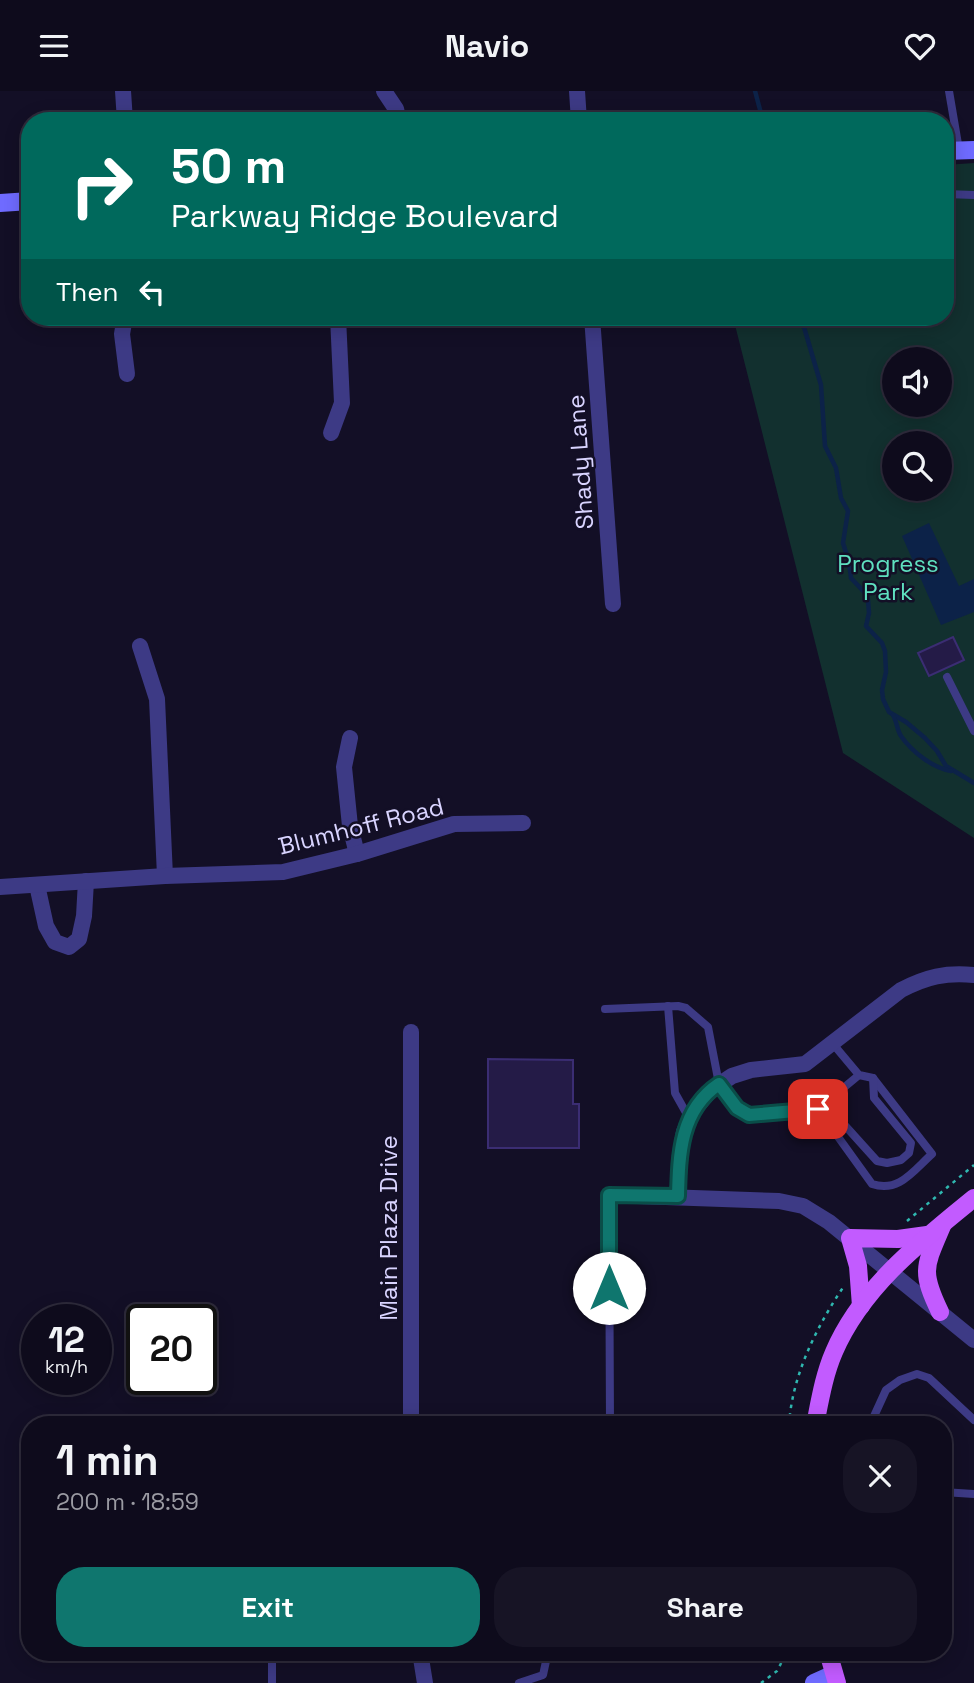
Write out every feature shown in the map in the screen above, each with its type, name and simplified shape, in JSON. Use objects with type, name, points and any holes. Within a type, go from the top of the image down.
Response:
[{"type":"main road","points":[[817,1416],[821,1392],[834,1353],[861,1306],[927,1235],[974,1198]]},
{"type":"main road","points":[[940,1311],[929,1288],[926,1266],[943,1223]]},
{"type":"main road","points":[[861,1306],[858,1266],[850,1238],[898,1239],[927,1235]]},
{"type":"main road","points":[[830,1661],[835,1679]]},
{"type":"street","points":[[123,91],[124,112]]},
{"type":"street","points":[[384,91],[397,112]]},
{"type":"street","points":[[577,91],[578,112]]},
{"type":"street","points":[[0,202],[21,201]]},
{"type":"street","points":[[123,326],[127,374]]},
{"type":"street","points":[[331,433],[342,403],[338,326]]},
{"type":"street","name":"Shady Lane","points":[[593,326],[613,604]]},
{"type":"street","points":[[140,646],[157,699],[165,876]]},
{"type":"street","points":[[350,738],[344,767],[350,826],[357,854]]},
{"type":"street","name":"Blumhoff Road","points":[[0,887],[283,871],[357,854],[454,824],[523,823]]},
{"type":"street","points":[[37,885],[46,926],[55,942],[69,947],[79,939],[84,916],[86,881]]},
{"type":"street","points":[[678,1196],[684,1132],[711,1090],[719,1084],[732,1076],[751,1070],[805,1063],[901,990],[919,981],[955,973],[974,975]]},
{"type":"street","name":"Main Plaza Drive","points":[[411,1032],[411,1416]]},
{"type":"street","points":[[609,1195],[779,1201],[803,1206],[830,1222],[974,1341]]},
{"type":"street","points":[[421,1661],[425,1683]]},
{"type":"street","points":[[814,1683],[835,1679]]},
{"type":"lane","points":[[949,91],[953,112]]},
{"type":"lane","points":[[954,120],[959,150]]},
{"type":"lane","points":[[954,194],[974,195]]},
{"type":"lane","points":[[947,677],[974,731]]},
{"type":"lane","points":[[605,1009],[668,1006],[686,1008],[708,1027],[719,1084],[737,1108],[749,1115],[818,1109],[859,1075]]},
{"type":"lane","points":[[668,1006],[675,1093],[690,1119]]},
{"type":"lane","points":[[818,1109],[872,1184],[884,1188],[899,1184],[932,1154],[873,1077],[859,1075],[833,1044]]},
{"type":"lane","points":[[825,1120],[840,1120],[877,1161],[887,1163],[901,1160],[909,1153],[911,1143],[874,1098],[873,1077]]},
{"type":"lane","points":[[609,1195],[610,1416]]},
{"type":"lane","points":[[874,1416],[886,1390],[900,1380],[917,1374],[929,1378],[974,1420]]},
{"type":"lane","points":[[952,1492],[974,1493]]},
{"type":"lane","points":[[272,1661],[272,1683]]},
{"type":"lane","points":[[519,1683],[543,1675],[546,1661]]},
{"type":"path","points":[[761,1683],[777,1671],[782,1661]]},
{"type":"green space","name":"Progress Park","points":[[974,163],[974,838],[843,753],[735,326],[954,326],[954,164]]},
{"type":"water","points":[[929,523],[959,586],[974,579],[974,612],[941,625],[902,536]]},
{"type":"building","points":[[953,637],[964,660],[929,676],[918,653]]},
{"type":"building","points":[[488,1059],[573,1060],[573,1104],[579,1104],[579,1148],[488,1148]]},
{"type":"waterway","points":[[755,91],[761,112]]},
{"type":"waterway","points":[[804,326],[821,385],[825,446],[836,468],[841,498],[848,511],[843,543],[851,578],[866,594],[869,613],[866,626],[882,643],[885,651],[883,699],[889,712],[925,738],[946,766],[974,783]]},
{"type":"waterway","points":[[893,715],[900,734],[911,748],[930,763],[951,771]]},
{"type":"route","points":[[609,1288],[609,1195],[678,1196],[684,1132],[693,1111],[711,1090],[719,1084],[737,1108],[749,1115],[818,1109]]}]
